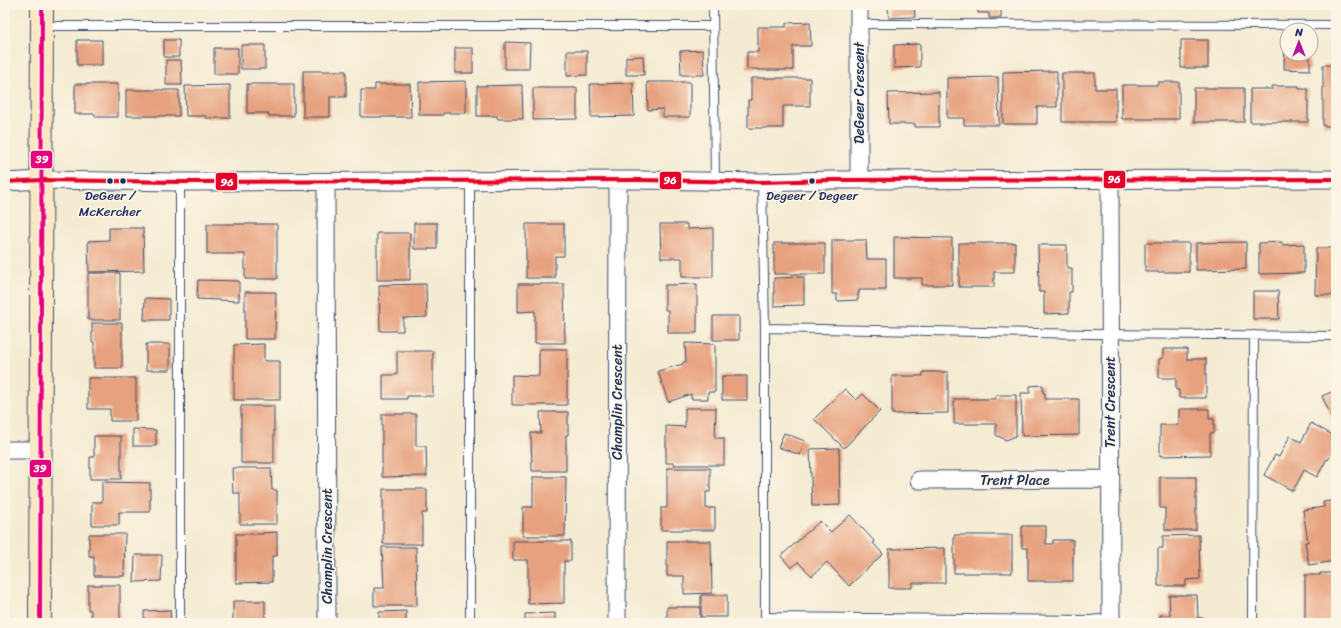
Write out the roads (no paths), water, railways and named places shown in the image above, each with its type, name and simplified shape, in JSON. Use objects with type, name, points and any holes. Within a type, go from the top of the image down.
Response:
[{"type":"main road","points":[[40,623],[42,15]]},
{"type":"street","name":"DeGeer Crescent","points":[[859,5],[859,180]]},
{"type":"street","points":[[5,182],[42,180],[180,182],[762,182],[859,180],[1336,179]]},
{"type":"street","name":"Trent Crescent","points":[[1110,180],[1111,621]]},
{"type":"street","name":"Champlin Crescent","points":[[617,623],[618,181]]},
{"type":"street","name":"Champlin Crescent","points":[[326,182],[327,623]]},
{"type":"street","points":[[5,450],[40,450]]},
{"type":"street","name":"Trent Place","points":[[919,480],[1110,479]]},
{"type":"lane","points":[[712,5],[715,181]]},
{"type":"lane","points":[[42,15],[712,26]]},
{"type":"lane","points":[[860,24],[1336,25]]},
{"type":"lane","points":[[470,181],[470,623]]},
{"type":"lane","points":[[180,182],[180,623]]},
{"type":"lane","points":[[762,182],[765,328],[765,620],[1111,621]]},
{"type":"lane","points":[[765,328],[1336,336]]},
{"type":"lane","points":[[1254,335],[1254,623]]},
{"type":"place","name":"DeGeer / McKercher","points":[[110,181]]},
{"type":"place","name":"Degeer / Degeer","points":[[812,181]]}]
